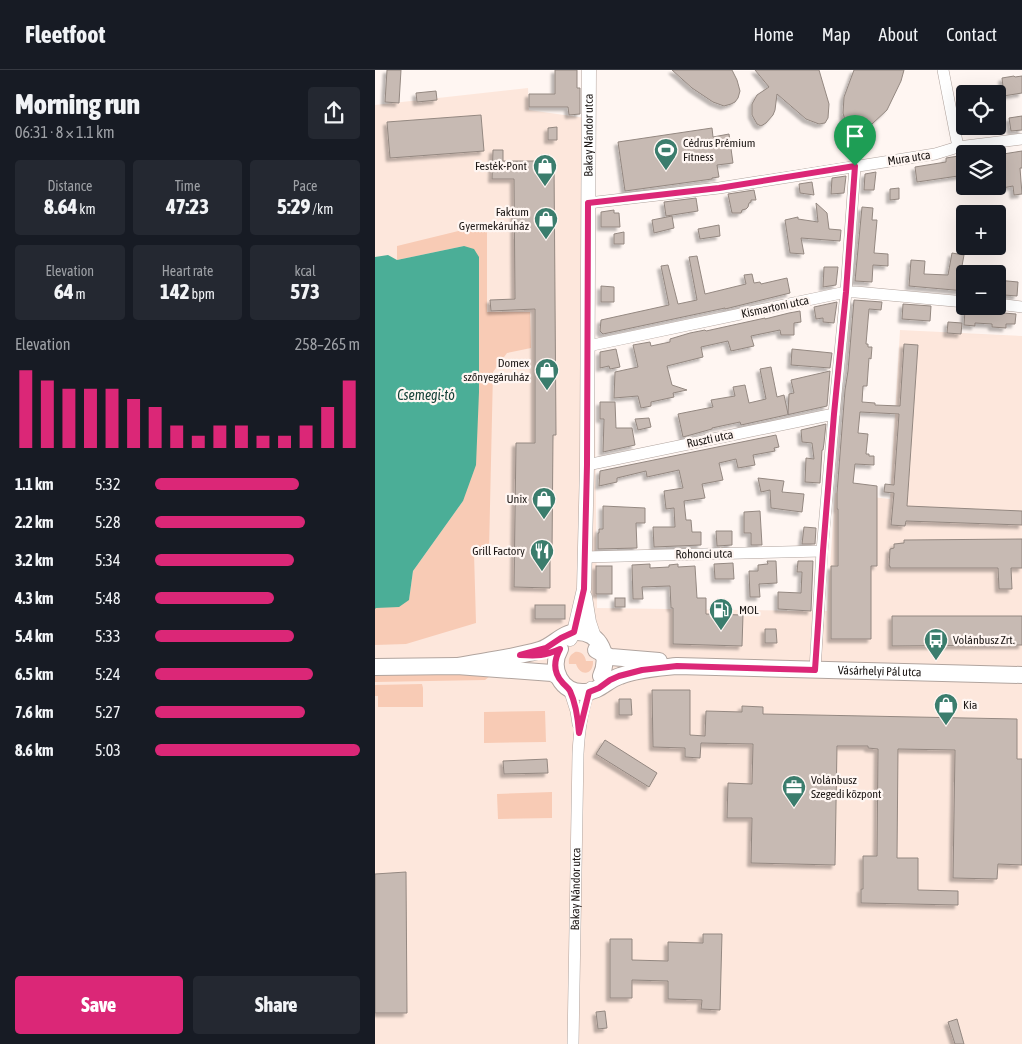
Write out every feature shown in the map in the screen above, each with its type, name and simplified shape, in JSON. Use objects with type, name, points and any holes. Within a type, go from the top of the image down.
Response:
[{"type":"main road","name":"Vásárhelyi Pál utca","points":[[457,666],[520,655],[539,656],[549,654],[568,641],[580,641],[611,652],[661,656],[677,666]]},
{"type":"main road","points":[[568,641],[557,656],[557,672],[562,683],[569,689]]},
{"type":"main road","points":[[594,683],[605,664],[600,647]]},
{"type":"main road","name":"Vásárhelyi Pál utca","points":[[375,667],[457,666],[514,671],[557,672],[575,681],[594,683]]},
{"type":"main road","name":"Vásárhelyi Pál utca","points":[[569,689],[579,692],[618,669],[642,670],[677,666],[1022,675]]},
{"type":"street","name":"Bakay Nándor utca","points":[[589,70],[587,465],[584,591],[589,622],[600,647]]},
{"type":"street","points":[[943,70],[958,145]]},
{"type":"street","name":"Mura utca","points":[[967,145],[1022,139]]},
{"type":"street","name":"Mura utca","points":[[588,203],[719,188],[935,154],[956,147]]},
{"type":"street","points":[[815,670],[855,166]]},
{"type":"street","name":"Kismartoni utca","points":[[588,346],[846,292],[956,301]]},
{"type":"street","points":[[1006,305],[1022,307]]},
{"type":"street","name":"Ruszti utca","points":[[587,465],[834,414]]},
{"type":"street","name":"Rohonci utca","points":[[585,557],[823,551]]},
{"type":"street","name":"Bakay Nándor utca","points":[[568,641],[584,591]]},
{"type":"street","name":"Bakay Nándor utca","points":[[579,733],[594,683]]},
{"type":"street","name":"Bakay Nándor utca","points":[[569,689],[576,711],[579,733],[573,1044]]},
{"type":"shaded area","points":[[528,88],[529,110],[592,119],[597,608],[827,611],[835,493],[890,499],[900,330],[1022,336],[1022,1044],[375,1044],[375,105]]},
{"type":"shaded area","points":[[487,224],[487,312],[530,312],[531,348],[507,353],[493,372],[489,551],[474,553],[476,623],[406,644],[375,645],[375,608],[409,600],[413,571],[463,501],[464,246],[397,260],[397,246]]},
{"type":"shaded area","points":[[575,652],[582,654],[586,661],[593,661],[593,666],[589,672],[580,671],[576,664],[569,664],[570,657]]},
{"type":"shaded area","points":[[461,670],[490,676],[485,680],[375,682],[375,671]]},
{"type":"shaded area","points":[[422,684],[423,707],[378,707],[375,685]]},
{"type":"shaded area","points":[[545,711],[546,742],[484,743],[484,712]]},
{"type":"shaded area","points":[[552,792],[552,818],[498,819],[497,794]]},
{"type":"water","name":"Csemegi-tó","points":[[464,246],[474,249],[479,257],[479,392],[476,465],[463,501],[413,571],[409,600],[399,607],[375,609],[375,257],[388,255],[397,260]]},
{"type":"building","points":[[387,70],[401,70],[399,103],[385,102]]},
{"type":"building","points":[[555,70],[577,70],[577,88],[580,88],[580,114],[569,115],[568,107],[529,107],[529,94],[555,94]]},
{"type":"building","points":[[672,70],[732,70],[740,91],[738,98],[735,102],[724,106],[713,102],[692,88]]},
{"type":"building","points":[[755,70],[819,70],[829,104],[828,118],[825,123],[819,124],[806,119],[777,94],[773,115],[761,126],[757,124],[752,115],[752,104],[757,95],[769,87]]},
{"type":"building","points":[[854,70],[904,70],[901,81],[887,110],[863,130],[850,128],[846,124],[843,113],[844,97]]},
{"type":"building","points":[[1022,76],[1022,93],[1006,96],[1006,85],[1003,85],[1002,78]]},
{"type":"building","points":[[436,91],[437,100],[417,102],[416,93]]},
{"type":"building","points":[[481,115],[484,151],[390,158],[387,122]]},
{"type":"building","points":[[1022,116],[1022,130],[1011,131],[1009,118]]},
{"type":"building","points":[[557,127],[557,140],[548,140],[548,128]]},
{"type":"building","points":[[712,128],[713,137],[729,134],[733,163],[717,165],[719,177],[625,191],[618,142]]},
{"type":"building","points":[[493,150],[503,150],[503,161],[554,161],[556,435],[553,435],[550,588],[514,587],[516,443],[535,443],[535,309],[491,311],[490,300],[515,299],[514,179],[492,179]]},
{"type":"building","points":[[1022,151],[1022,168],[1020,168],[1022,194],[1014,195],[1013,186],[1006,187],[1006,154]]},
{"type":"building","points":[[956,156],[956,176],[917,182],[915,167],[946,162],[946,158]]},
{"type":"building","points":[[876,172],[874,190],[864,190],[865,174]]},
{"type":"building","points":[[846,176],[844,193],[831,194],[832,178]]},
{"type":"building","points":[[812,182],[814,195],[800,193],[799,184]]},
{"type":"building","points":[[899,188],[899,199],[890,200],[890,189]]},
{"type":"building","points":[[754,190],[756,200],[751,200],[748,207],[742,210],[741,213],[732,213],[728,194]]},
{"type":"building","points":[[696,198],[698,211],[666,216],[664,202]]},
{"type":"building","points":[[816,203],[827,213],[829,229],[841,230],[840,241],[801,238],[804,254],[790,253],[785,220],[798,217],[798,219],[818,222]]},
{"type":"building","points":[[862,207],[873,208],[872,220],[877,220],[874,253],[888,254],[888,266],[873,265],[872,282],[855,281]]},
{"type":"building","points":[[614,210],[614,213],[619,213],[620,227],[601,227],[601,212]]},
{"type":"building","points":[[672,216],[674,228],[654,233],[652,220]]},
{"type":"building","points":[[719,225],[720,236],[700,239],[698,229]]},
{"type":"building","points":[[624,232],[624,244],[614,244],[614,234]]},
{"type":"building","points":[[952,253],[964,255],[962,265],[956,265],[956,290],[909,286],[911,260],[925,261],[924,274],[948,275]]},
{"type":"building","points":[[697,256],[705,294],[746,284],[744,275],[752,274],[754,283],[760,282],[761,284],[787,278],[790,293],[725,309],[603,334],[600,331],[601,320],[669,305],[661,266],[668,265],[678,304],[697,300],[689,257]]},
{"type":"building","points":[[824,267],[838,267],[836,285],[823,287]]},
{"type":"building","points":[[1006,281],[1018,282],[1017,296],[1006,295]]},
{"type":"building","points":[[601,286],[614,287],[614,302],[601,302]]},
{"type":"building","points":[[854,300],[882,302],[881,310],[869,309],[866,344],[868,344],[868,347],[872,347],[871,359],[869,358],[867,386],[863,386],[862,402],[875,403],[875,405],[900,406],[904,344],[918,345],[907,506],[1022,511],[1022,525],[906,521],[905,526],[891,525],[894,493],[884,492],[885,484],[894,485],[899,414],[860,412],[858,433],[868,434],[866,454],[874,456],[874,465],[855,464],[853,483],[877,486],[877,566],[871,566],[871,639],[831,639],[831,566],[838,566],[837,493]]},
{"type":"building","points":[[837,302],[834,323],[823,322],[823,318],[816,319],[814,307]]},
{"type":"building","points":[[903,304],[931,306],[930,321],[902,319]]},
{"type":"building","points":[[800,311],[801,322],[794,323],[794,335],[781,335],[780,330],[751,336],[754,346],[731,351],[728,341],[701,347],[703,357],[667,366],[672,385],[687,390],[673,393],[674,397],[651,402],[651,406],[641,408],[638,396],[614,398],[615,372],[638,367],[633,345],[650,342],[651,346],[670,342],[670,339],[690,333]]},
{"type":"building","points":[[1016,314],[1015,324],[1006,324],[1006,328],[992,327],[992,324],[975,323],[975,326],[964,325],[965,315]]},
{"type":"building","points":[[948,322],[962,323],[961,334],[947,333]]},
{"type":"building","points":[[616,349],[620,367],[610,369],[609,366],[600,368],[600,352]]},
{"type":"building","points":[[792,349],[832,353],[830,368],[791,365]]},
{"type":"building","points":[[771,367],[777,397],[784,395],[788,414],[789,394],[794,393],[791,380],[830,371],[827,406],[741,425],[740,422],[712,428],[683,437],[678,414],[713,407],[711,400],[735,396],[733,387],[745,385],[749,403],[766,399],[760,369]]},
{"type":"building","points":[[600,402],[615,402],[616,428],[632,428],[635,445],[603,452],[604,419],[600,419]]},
{"type":"building","points":[[649,418],[651,427],[638,430],[635,419]]},
{"type":"building","points":[[826,424],[820,483],[805,482],[806,458],[814,459],[812,443],[802,442],[801,430]]},
{"type":"building","points":[[776,435],[779,447],[774,448],[775,451],[753,455],[755,465],[738,468],[736,459],[719,463],[723,480],[702,484],[705,498],[684,501],[686,520],[691,520],[692,532],[701,532],[701,545],[654,547],[653,527],[675,527],[674,508],[666,509],[664,491],[683,488],[679,470],[647,477],[646,471],[617,478],[617,482],[599,486],[600,471]]},
{"type":"building","points":[[758,478],[784,481],[782,492],[804,494],[802,512],[771,508],[770,490],[761,492]]},
{"type":"building","points":[[603,506],[645,508],[645,523],[636,523],[637,548],[598,549],[599,529],[603,529]]},
{"type":"building","points":[[760,511],[762,545],[751,545],[751,533],[744,533],[744,512]]},
{"type":"building","points":[[804,527],[816,528],[815,544],[802,544]]},
{"type":"building","points":[[716,531],[732,531],[732,545],[717,546]]},
{"type":"building","points":[[1022,539],[1022,568],[1011,568],[1012,589],[999,589],[998,568],[890,568],[889,566],[890,549],[894,548],[894,544],[904,543],[904,540]]},
{"type":"building","points":[[767,561],[776,561],[777,583],[759,584],[760,597],[750,597],[749,571],[758,571],[758,565],[768,564]]},
{"type":"building","points":[[798,561],[813,561],[811,611],[778,609],[778,592],[801,593],[802,572],[797,572]]},
{"type":"building","points":[[733,563],[734,579],[715,579],[714,564]]},
{"type":"building","points":[[650,564],[650,568],[669,567],[669,565],[678,564],[678,567],[695,566],[697,598],[706,598],[706,614],[743,615],[742,646],[673,644],[673,608],[671,608],[670,586],[642,587],[643,599],[633,599],[632,565]]},
{"type":"building","points":[[596,566],[612,566],[612,594],[596,594]]},
{"type":"building","points":[[615,598],[625,598],[625,607],[615,607]]},
{"type":"building","points":[[535,605],[565,605],[565,619],[535,619]]},
{"type":"building","points":[[892,616],[1022,616],[1022,645],[892,646]]},
{"type":"building","points":[[765,629],[776,629],[777,643],[765,643]]},
{"type":"building","name":"Volánbusz Szegedi központ","points":[[652,690],[690,690],[690,735],[705,736],[706,711],[742,712],[742,706],[763,707],[763,714],[1017,719],[1017,759],[1022,759],[1022,865],[998,864],[997,879],[953,878],[955,750],[898,749],[897,858],[918,858],[918,890],[958,891],[958,905],[861,903],[863,856],[877,856],[878,749],[868,748],[868,746],[837,746],[835,865],[751,863],[752,818],[727,818],[728,783],[752,784],[753,744],[701,743],[700,758],[685,757],[685,748],[653,747]]},
{"type":"building","points":[[619,699],[631,699],[632,715],[619,715]]},
{"type":"building","points":[[605,740],[657,773],[649,787],[596,754]]},
{"type":"building","points":[[547,759],[548,773],[504,774],[503,761]]},
{"type":"building","points":[[406,872],[407,1013],[375,1013],[375,874]]},
{"type":"building","points":[[703,934],[722,934],[720,1010],[701,1009],[702,1000],[668,999],[668,981],[632,980],[632,998],[610,998],[610,939],[632,939],[632,960],[668,961],[668,942],[703,943]]},
{"type":"building","points":[[605,1011],[607,1028],[598,1029],[596,1012]]},
{"type":"building","points":[[957,1019],[964,1044],[955,1044],[948,1022]]},
{"type":"place","name":"Cédrus Prémium Fitness","points":[[666,171]]},
{"type":"place","name":"Festék-Pont","points":[[545,187]]},
{"type":"place","name":"Faktum Gyermekáruház","points":[[546,240]]},
{"type":"place","name":"Domex szőnyegáruház","points":[[547,391]]},
{"type":"place","name":"Unix","points":[[544,520]]},
{"type":"place","name":"Grill Factory","points":[[542,572]]},
{"type":"place","name":"MOL","points":[[721,631]]},
{"type":"place","name":"Volánbusz Zrt.","points":[[936,661]]},
{"type":"place","name":"Kia","points":[[946,726]]},
{"type":"place","name":"Volánbusz Szegedi központ","points":[[794,808]]},
{"type":"route","points":[[855,166],[815,670],[677,666],[642,670],[619,676],[589,692],[579,733],[576,711],[569,689],[560,681],[556,671],[555,664],[560,649],[539,656],[520,655],[546,648],[574,632],[584,591],[587,465],[588,203],[719,188],[855,166]]}]
